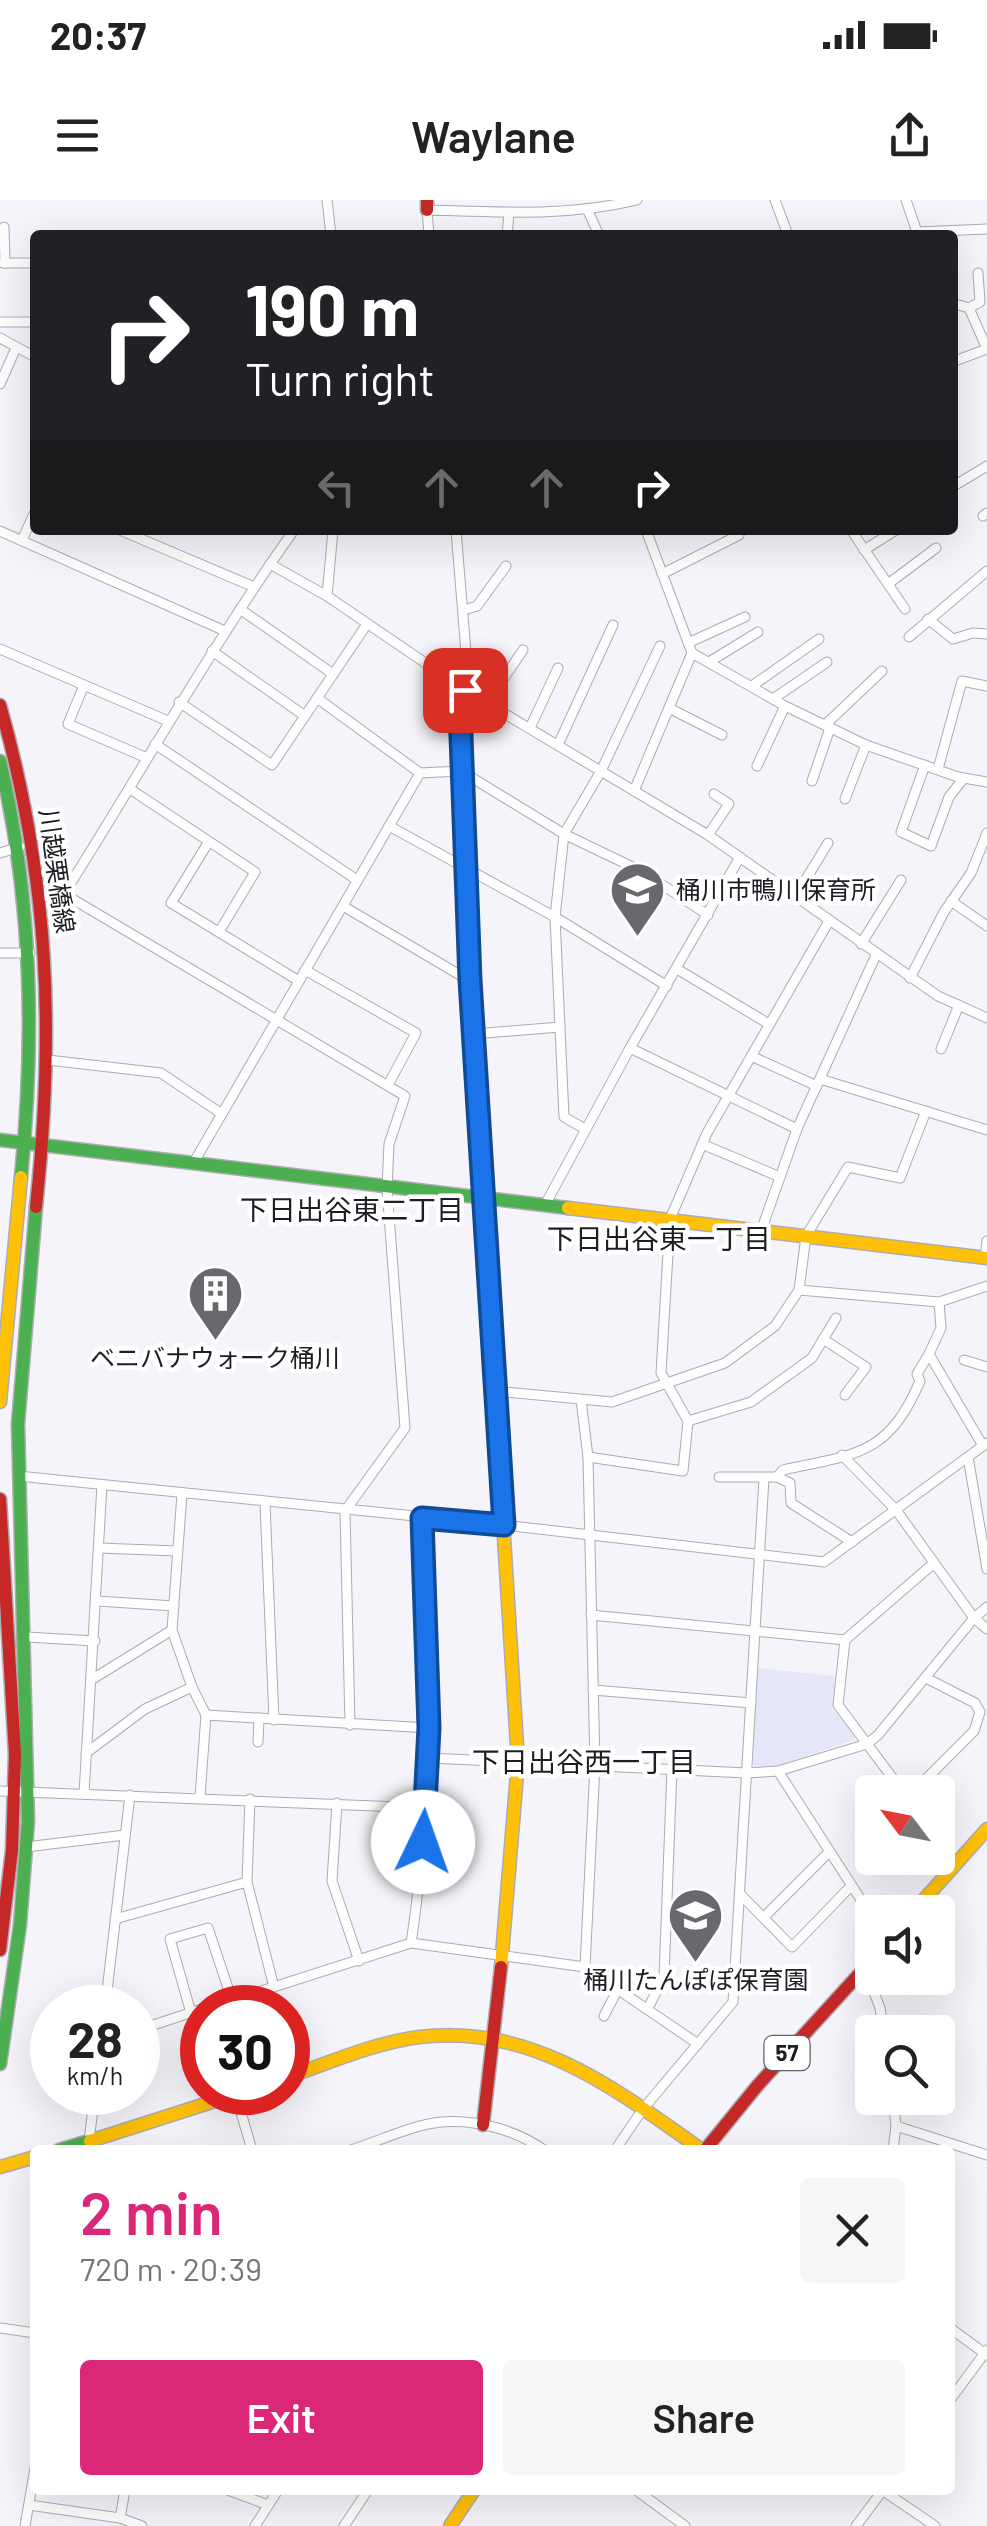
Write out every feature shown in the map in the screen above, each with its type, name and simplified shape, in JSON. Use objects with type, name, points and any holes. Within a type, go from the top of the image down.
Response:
[{"type":"street","points":[[327,200],[330,230]]},
{"type":"street","points":[[430,230],[427,205],[509,214],[588,211],[637,200]]},
{"type":"street","points":[[775,200],[786,230]]},
{"type":"street","points":[[906,200],[917,230]]},
{"type":"street","points":[[588,211],[597,230]]},
{"type":"street","points":[[507,230],[509,214]]},
{"type":"street","points":[[4,227],[3,263],[30,263]]},
{"type":"street","points":[[958,231],[987,228]]},
{"type":"street","points":[[958,305],[969,308],[980,302],[978,272]]},
{"type":"street","points":[[958,360],[987,349],[969,308]]},
{"type":"street","points":[[0,322],[30,322]]},
{"type":"street","points":[[0,338],[30,355]]},
{"type":"street","points":[[0,384],[16,348]]},
{"type":"street","points":[[958,483],[987,466]]},
{"type":"street","points":[[22,540],[30,523]]},
{"type":"street","points":[[0,530],[226,631]]},
{"type":"street","points":[[132,535],[254,587]]},
{"type":"street","points":[[64,894],[179,702],[290,535]]},
{"type":"street","points":[[327,596],[332,535]]},
{"type":"street","points":[[456,535],[464,610],[465,690],[460,709],[470,980],[518,1762],[495,2036],[483,2125]]},
{"type":"street","points":[[648,535],[690,648],[709,662],[784,706],[866,745],[987,782]]},
{"type":"street","points":[[662,574],[739,535]]},
{"type":"street","points":[[854,535],[904,608]]},
{"type":"street","points":[[864,550],[888,535]]},
{"type":"street","points":[[888,584],[936,548]]},
{"type":"street","points":[[270,564],[327,596],[465,690],[708,835],[910,978],[987,1018]]},
{"type":"street","points":[[464,610],[477,606],[506,566]]},
{"type":"street","points":[[909,637],[987,570]]},
{"type":"street","points":[[240,610],[333,674]]},
{"type":"street","points":[[634,791],[690,648],[745,617]]},
{"type":"street","points":[[928,619],[953,639],[973,633],[987,634]]},
{"type":"street","points":[[179,702],[272,764],[367,624]]},
{"type":"street","points":[[558,746],[613,624]]},
{"type":"street","points":[[709,662],[758,632]]},
{"type":"street","points":[[752,686],[820,640]]},
{"type":"street","points":[[586,1130],[564,1117],[555,918],[564,834],[601,771],[660,646]]},
{"type":"street","points":[[0,649],[168,721]]},
{"type":"street","points":[[488,703],[523,650]]},
{"type":"street","points":[[212,652],[305,716]]},
{"type":"street","points":[[772,699],[827,662]]},
{"type":"street","points":[[530,728],[558,668]]},
{"type":"street","points":[[812,781],[827,726],[882,671]]},
{"type":"street","points":[[938,770],[962,682],[987,686]]},
{"type":"street","points":[[84,685],[68,724],[147,758]]},
{"type":"street","points":[[317,698],[420,773],[462,771],[564,834],[643,872],[708,915]]},
{"type":"street","name":"川越栗橋線","points":[[0,705],[28,813],[41,897],[48,1060],[24,1314],[18,1476],[27,1637],[22,1792],[6,1842],[0,1950]]},
{"type":"street","points":[[757,766],[784,706]]},
{"type":"street","points":[[669,708],[722,735]]},
{"type":"street","points":[[155,744],[357,880]]},
{"type":"street","points":[[845,799],[866,745]]},
{"type":"street","name":"川越栗橋線","points":[[0,761],[20,846],[30,952],[30,1057],[24,1143],[2,1324],[0,1402]]},
{"type":"street","points":[[925,765],[901,832],[931,846],[949,797],[964,778]]},
{"type":"street","points":[[194,1162],[420,773]]},
{"type":"street","points":[[130,789],[255,872],[219,932]]},
{"type":"street","points":[[708,835],[729,804],[714,794]]},
{"type":"street","points":[[389,826],[555,918],[667,986]]},
{"type":"street","points":[[910,978],[951,902],[984,854],[987,832]]},
{"type":"street","points":[[208,843],[171,903],[299,981]]},
{"type":"street","points":[[795,897],[828,843]]},
{"type":"street","points":[[0,853],[20,846]]},
{"type":"street","points":[[545,1205],[740,857]]},
{"type":"street","points":[[861,944],[901,880]]},
{"type":"street","points":[[41,897],[64,894],[405,1096],[389,1144],[387,1188],[405,1428],[345,1512],[350,1725]]},
{"type":"street","points":[[951,902],[987,926]]},
{"type":"street","points":[[343,906],[470,980]]},
{"type":"street","points":[[588,1457],[683,1471],[688,1421],[661,1373],[670,1219],[728,1095],[829,922]]},
{"type":"street","points":[[0,952],[30,952]]},
{"type":"street","points":[[761,1231],[797,1129],[876,955]]},
{"type":"street","points":[[306,970],[416,1033],[388,1085]]},
{"type":"street","points":[[677,970],[769,1024]]},
{"type":"street","points":[[941,1050],[959,1005]]},
{"type":"street","points":[[474,1034],[560,1028]]},
{"type":"street","points":[[630,1048],[797,1129]]},
{"type":"street","points":[[751,1056],[818,1082],[987,1130]]},
{"type":"street","points":[[48,1060],[161,1074],[222,1114]]},
{"type":"street","points":[[495,1391],[612,1402],[726,1362],[775,1326],[800,1290],[806,1236],[848,1167],[900,1178],[926,1111]]},
{"type":"street","points":[[0,1140],[986,1258],[987,1241]]},
{"type":"street","points":[[702,1144],[780,1177]]},
{"type":"street","points":[[800,1290],[940,1302],[987,1286]]},
{"type":"street","points":[[777,1477],[783,1470],[874,1445],[892,1431],[908,1409],[920,1381],[917,1374],[941,1328],[940,1302]]},
{"type":"street","points":[[688,1421],[751,1402],[812,1358],[836,1318]]},
{"type":"street","points":[[822,1339],[866,1367],[845,1395]]},
{"type":"street","points":[[18,1476],[824,1562],[985,1444],[929,1354]]},
{"type":"street","points":[[964,1360],[987,1367]]},
{"type":"street","points":[[581,1400],[588,1457],[594,1765],[584,1967]]},
{"type":"street","points":[[842,1455],[896,1510],[974,1618],[987,1629]]},
{"type":"street","points":[[968,1457],[987,1568]]},
{"type":"street","points":[[719,1477],[777,1477],[790,1484],[791,1503],[852,1542]]},
{"type":"street","points":[[619,2145],[643,2109],[733,2002],[764,1478]]},
{"type":"street","points":[[84,1794],[102,1485]]},
{"type":"street","points":[[182,1494],[172,1630],[206,1715],[200,1796]]},
{"type":"street","name":"川越栗橋線","points":[[0,1499],[26,1847],[0,2064]]},
{"type":"street","points":[[265,1503],[274,1720]]},
{"type":"street","points":[[411,1943],[421,1877],[429,1728],[422,1518]]},
{"type":"street","points":[[99,1548],[177,1551]]},
{"type":"street","points":[[890,1775],[838,1705],[844,1640],[934,1563]]},
{"type":"street","points":[[97,1601],[174,1606]]},
{"type":"street","points":[[428,1758],[748,1773],[778,1771],[867,1744],[892,1721],[987,1607]]},
{"type":"street","points":[[591,1616],[844,1640]]},
{"type":"street","points":[[91,1680],[172,1630]]},
{"type":"street","points":[[27,1637],[95,1641]]},
{"type":"street","points":[[926,1678],[976,1703],[980,1712],[974,1732],[930,1775]]},
{"type":"street","points":[[86,1753],[145,1709],[192,1687]]},
{"type":"street","points":[[593,1690],[751,1703]]},
{"type":"street","points":[[206,1715],[429,1728]]},
{"type":"street","points":[[258,1742],[259,1718]]},
{"type":"street","points":[[648,2008],[664,1976],[672,1769]]},
{"type":"street","points":[[778,1771],[858,1895]]},
{"type":"street","points":[[0,1791],[426,1808]]},
{"type":"street","points":[[108,1985],[130,1795]]},
{"type":"street","points":[[250,1799],[246,1882],[273,1985]]},
{"type":"street","points":[[337,1803],[332,1881],[359,1960]]},
{"type":"street","points":[[26,1847],[125,1835]]},
{"type":"street","points":[[930,1895],[984,1839]]},
{"type":"street","points":[[764,1916],[829,1852]]},
{"type":"street","points":[[115,1920],[246,1882]]},
{"type":"street","points":[[740,1895],[792,1947],[852,1886]]},
{"type":"street","points":[[193,1985],[170,1939],[208,1928],[227,1985]]},
{"type":"street","points":[[280,1985],[411,1943],[584,1967],[698,2044]]},
{"type":"street","name":"57","points":[[708,2145],[855,1979]]},
{"type":"street","points":[[604,2016],[618,1988]]},
{"type":"street","points":[[310,2069],[362,2050],[421,2036],[495,2036],[559,2056],[697,2145]]},
{"type":"street","points":[[92,2115],[89,2144],[180,2113]]},
{"type":"street","points":[[243,2115],[251,2145]]},
{"type":"street","points":[[893,2145],[895,2115]]},
{"type":"street","points":[[383,2145],[440,2122],[483,2125],[524,2136],[537,2145]]},
{"type":"street","points":[[896,2126],[987,2155]]},
{"type":"street","points":[[0,2166],[30,2158]]},
{"type":"street","points":[[0,2328],[30,2333]]},
{"type":"street","points":[[955,2331],[986,2353],[955,2393]]},
{"type":"street","points":[[26,2526],[31,2495]]},
{"type":"street","points":[[120,2518],[124,2495]]},
{"type":"street","points":[[240,2495],[268,2506]]},
{"type":"street","points":[[255,2526],[275,2495]]},
{"type":"street","points":[[344,2526],[365,2495]]},
{"type":"street","points":[[450,2526],[471,2495]]},
{"type":"street","points":[[643,2495],[685,2526]]},
{"type":"street","points":[[856,2526],[878,2495]]},
{"type":"street","points":[[889,2495],[935,2526]]},
{"type":"street","points":[[29,2505],[120,2518],[142,2526]]},
{"type":"shaded area","points":[[757,1668],[835,1676],[832,1708],[855,1736],[854,1740],[771,1768],[756,1768],[753,1764]]},
{"type":"traffic: fast","points":[[0,761],[19,864],[28,968],[28,1072],[21,1177]]},
{"type":"traffic: fast","points":[[0,1140],[568,1208]]},
{"type":"traffic: fast","points":[[0,2064],[20,1925],[28,1821],[18,1424],[36,1207]]},
{"type":"traffic: fast","points":[[76,2145],[89,2141]]},
{"type":"traffic: slow","points":[[0,1402],[21,1177]]},
{"type":"traffic: slow","points":[[568,1208],[987,1258]]},
{"type":"traffic: slow","points":[[500,1473],[518,1762],[501,1967]]},
{"type":"traffic: slow","points":[[928,1895],[987,1829]]},
{"type":"traffic: slow","points":[[310,2069],[419,2037],[460,2035],[498,2040],[570,2065],[695,2145]]},
{"type":"traffic: slow","points":[[90,2141],[180,2112]]},
{"type":"traffic: slow","points":[[0,2167],[30,2158]]},
{"type":"traffic: slow","points":[[450,2526],[471,2495]]},
{"type":"traffic: jam","points":[[427,200],[427,210]]},
{"type":"traffic: jam","points":[[0,705],[29,831],[44,954],[45,1077],[36,1207]]},
{"type":"traffic: jam","points":[[461,771],[500,1473]]},
{"type":"traffic: jam","points":[[0,1499],[15,1754],[12,1850],[0,1950]]},
{"type":"traffic: jam","points":[[483,2125],[501,1967]]},
{"type":"traffic: jam","points":[[709,2145],[855,1979]]},
{"type":"place","name":"桶川市鴨川保育所","points":[[637,939]]},
{"type":"place","name":"ベニバナウォーク桶川","points":[[215,1342]]},
{"type":"place","name":"桶川たんぽぽ保育園","points":[[696,1965]]},
{"type":"district","name":"下日出谷東二丁目","points":[[352,1210]]},
{"type":"district","name":"下日出谷東一丁目","points":[[659,1239]]},
{"type":"district","name":"下日出谷西一丁目","points":[[584,1762]]},
{"type":"route","points":[[423,1842],[429,1728],[422,1518],[504,1525],[470,980],[460,709],[465,690]]}]
